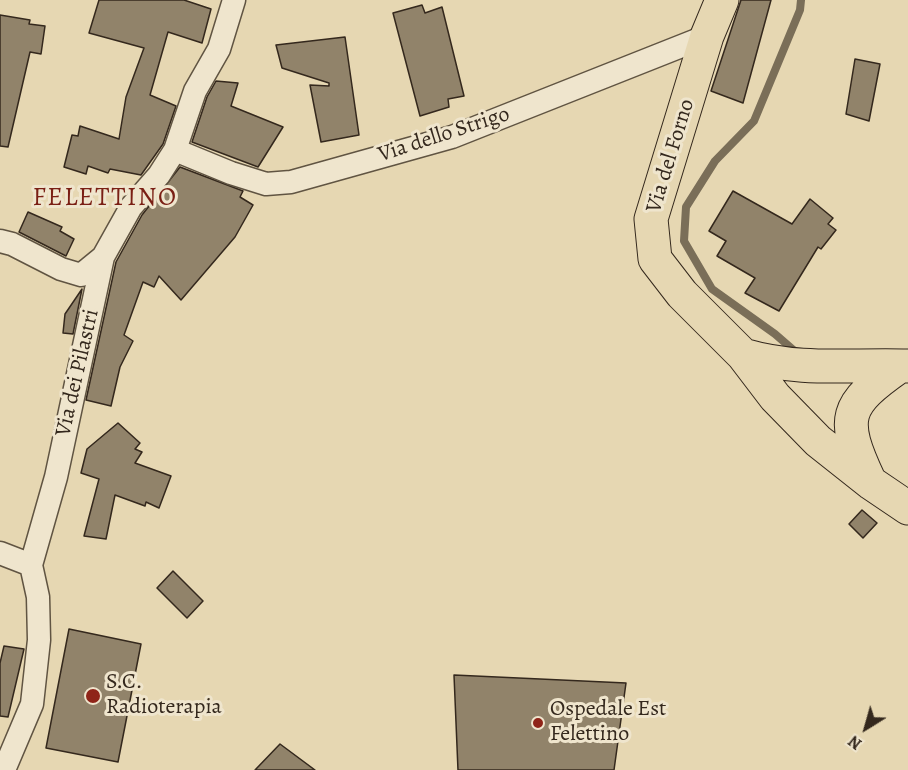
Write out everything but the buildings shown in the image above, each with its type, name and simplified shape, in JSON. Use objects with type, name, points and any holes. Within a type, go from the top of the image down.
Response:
[{"type":"main road","name":"Via del Forno","points":[[722,0],[707,36],[651,219],[655,259],[682,294],[743,355],[775,397],[818,441],[871,483],[908,508]]},
{"type":"main road","points":[[743,355],[773,363],[807,368],[904,366]]},
{"type":"main road","points":[[871,483],[853,446],[851,414],[868,388],[904,366]]},
{"type":"street","name":"Via dei Pilastri","points":[[4,770],[32,704],[39,640],[38,597],[31,565],[56,477],[104,257],[131,207],[159,175],[175,150],[195,91],[219,49],[234,0]]},
{"type":"street","name":"Via dello Strigo","points":[[175,150],[231,173],[266,184],[291,182],[452,137],[707,36]]},
{"type":"street","points":[[0,241],[12,244],[61,269],[81,275],[104,257]]},
{"type":"street","points":[[0,553],[31,565]]},
{"type":"waterway","points":[[798,354],[775,334],[712,289],[684,241],[686,207],[715,161],[754,121],[800,10],[801,0]]},
{"type":"place","name":"S.C. Radioterapia","points":[[93,696]]},
{"type":"place","name":"Ospedale Est Felettino","points":[[538,723]]},
{"type":"district","name":"FELETTINO","points":[[105,199]]}]
